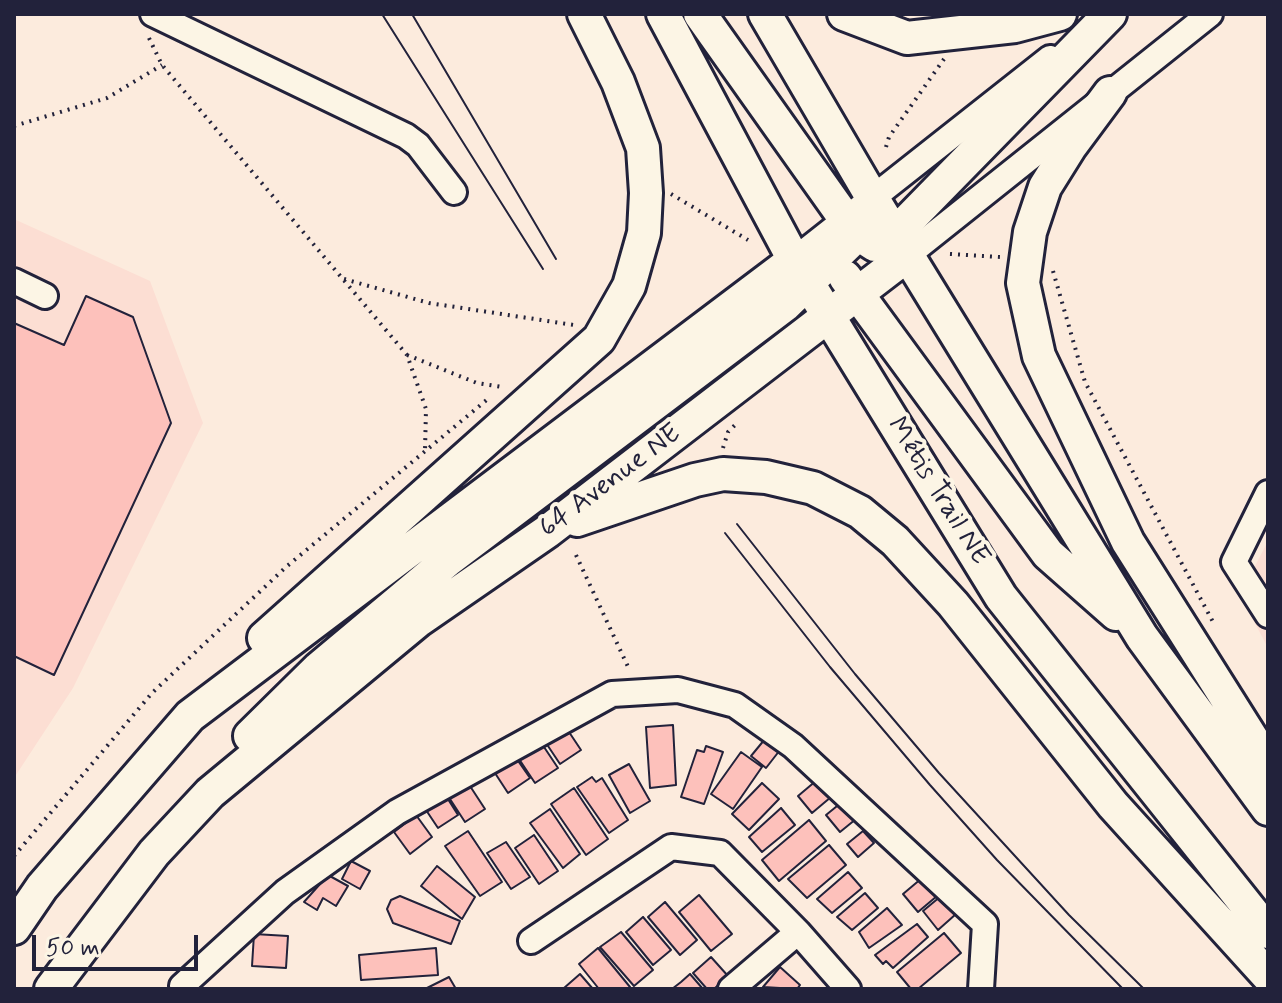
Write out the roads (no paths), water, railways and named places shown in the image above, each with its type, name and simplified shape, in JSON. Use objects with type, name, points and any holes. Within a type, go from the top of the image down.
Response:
[{"type":"main road","points":[[14,928],[42,887],[190,716],[259,643],[599,339],[629,286],[644,233],[646,193],[643,148],[618,82],[584,14]]},
{"type":"main road","points":[[663,14],[828,277],[1048,554],[1142,637]]},
{"type":"main road","points":[[700,14],[878,238],[1142,637],[1268,809]]},
{"type":"main road","points":[[765,14],[873,199],[878,238]]},
{"type":"main road","points":[[844,14],[907,38],[1015,26],[1060,14]]},
{"type":"main road","points":[[210,793],[250,736],[319,668],[448,560],[878,238],[1108,14]]},
{"type":"main road","points":[[1110,93],[1045,187],[1030,232],[1023,283],[1039,356],[1128,542],[1268,764]]},
{"type":"main road","points":[[190,716],[828,277],[878,238]]},
{"type":"main road","points":[[828,277],[829,318]]},
{"type":"main road","name":"64 Avenue NE","points":[[51,989],[154,853],[210,793],[419,620],[548,531],[829,318]]},
{"type":"main road","name":"Métis Trail NE","points":[[829,318],[1001,597],[1268,932]]},
{"type":"main road","points":[[548,531],[695,480],[723,474],[766,477],[813,488],[860,512],[895,541],[953,604],[1113,805],[1268,976]]},
{"type":"street","points":[[873,199],[1108,14]]},
{"type":"street","points":[[878,238],[1110,93],[1210,14]]},
{"type":"street","points":[[149,20],[406,136],[418,145],[454,192]]},
{"type":"street","points":[[14,281],[45,296]]},
{"type":"street","points":[[1268,493],[1234,562],[1268,615]]},
{"type":"street","points":[[183,988],[285,892],[397,812],[612,694],[678,690],[735,705],[793,746],[985,924],[981,989]]},
{"type":"street","points":[[531,941],[671,847],[720,853],[798,932],[848,989]]},
{"type":"street","points":[[731,989],[798,932]]},
{"type":"tram line","points":[[382,14],[543,269]]},
{"type":"tram line","points":[[412,14],[556,259]]},
{"type":"tram line","points":[[737,524],[855,674],[939,773],[1069,915],[1144,989]]},
{"type":"tram line","points":[[725,533],[830,667],[930,785],[997,860],[1123,989]]}]
